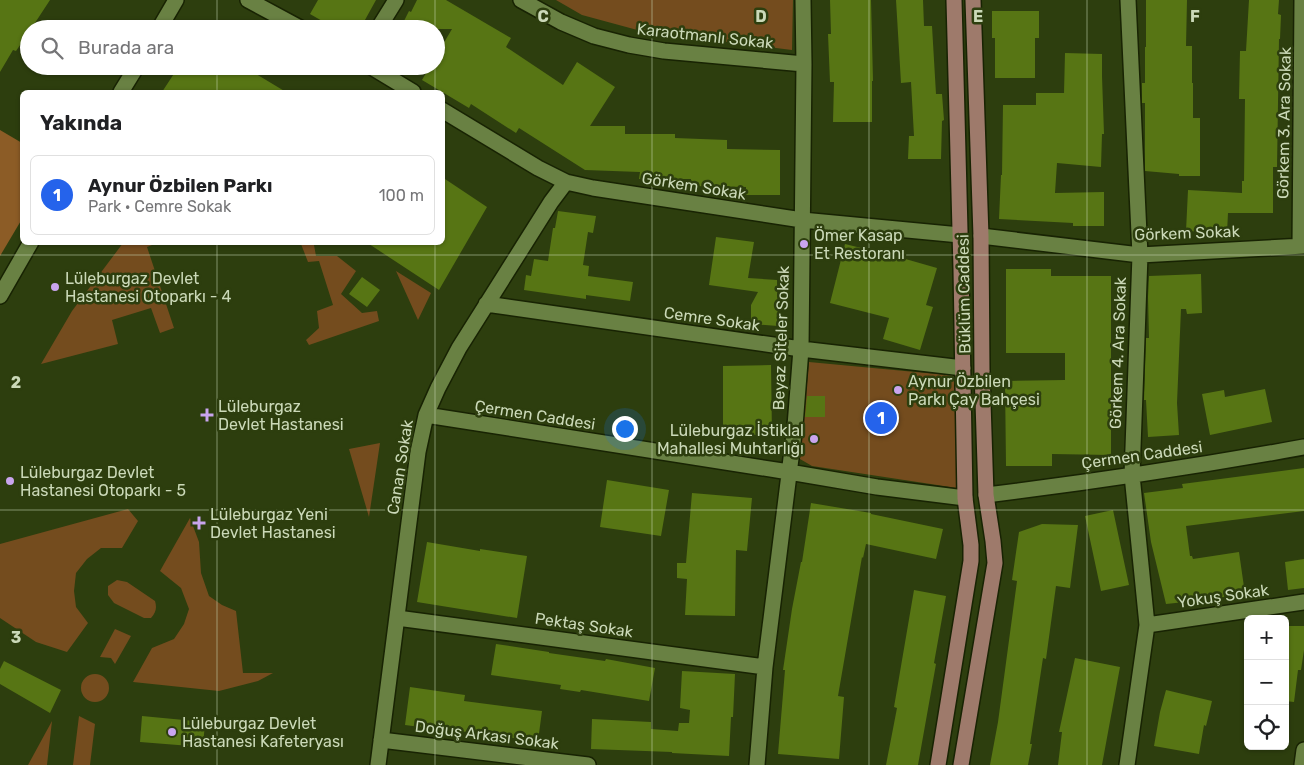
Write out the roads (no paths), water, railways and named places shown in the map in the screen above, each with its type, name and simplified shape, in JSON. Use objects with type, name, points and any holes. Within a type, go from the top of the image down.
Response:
[{"type":"main road","name":"Büklüm Caddesi","points":[[938,765],[971,561],[971,545],[965,498],[954,0]]},
{"type":"main road","name":"Büklüm Caddesi","points":[[961,765],[995,563],[994,541],[986,495],[982,371],[981,236],[973,0]]},
{"type":"main road","points":[[960,235],[981,236]]},
{"type":"main road","points":[[965,498],[986,495]]},
{"type":"street","points":[[164,20],[176,0]]},
{"type":"street","points":[[248,0],[285,20]]},
{"type":"street","points":[[384,20],[396,0]]},
{"type":"street","name":"Karaotmanlı Sokak","points":[[521,0],[561,22],[594,36],[629,46],[804,64]]},
{"type":"street","name":"Beyaz Siteler Sokak","points":[[757,765],[765,667],[795,426],[801,350],[804,0]]},
{"type":"street","name":"Görkem 4. Ara Sokak","points":[[1127,765],[1147,625],[1132,475],[1140,255],[1128,0]]},
{"type":"street","name":"Görkem 3. Ara Sokak","points":[[1302,0],[1302,246]]},
{"type":"street","points":[[123,90],[132,75]]},
{"type":"street","points":[[385,75],[411,90]]},
{"type":"street","name":"Görkem Sokak","points":[[445,112],[538,168],[566,182],[593,188],[802,220],[960,235]]},
{"type":"street","name":"Canan Sokak","points":[[378,765],[418,452],[426,415],[459,348],[551,202],[566,182]]},
{"type":"street","name":"Görkem Sokak","points":[[981,236],[1140,255],[1302,246]]},
{"type":"street","points":[[0,296],[29,245]]},
{"type":"street","name":"Cemre Sokak","points":[[486,304],[801,350],[963,368]]},
{"type":"street","name":"Çermen Caddesi","points":[[426,415],[877,487],[965,498]]},
{"type":"street","name":"Çermen Caddesi","points":[[986,495],[1132,475],[1304,447]]},
{"type":"street","name":"Yokuş Sokak","points":[[1147,625],[1304,602]]},
{"type":"street","name":"Pektaş Sokak","points":[[397,618],[765,667]]},
{"type":"street","name":"Doğuş Arkası Sokak","points":[[382,740],[588,765]]},
{"type":"street","points":[[1302,765],[1304,750]]},
{"type":"place","name":"Ömer Kasap Et Restoranı","points":[[804,244]]},
{"type":"place","name":"Lüleburgaz Devlet Hastanesi Otoparkı - 4","points":[[55,287]]},
{"type":"place","name":"Aynur Özbilen Parkı Çay Bahçesi","points":[[898,390]]},
{"type":"place","name":"Lüleburgaz Devlet Hastanesi","points":[[207,415]]},
{"type":"place","name":"Aynur Özbilen Parkı","points":[[881,418]]},
{"type":"place","name":"Lüleburgaz İstiklal Mahallesi Muhtarlığı","points":[[814,439]]},
{"type":"place","name":"Lüleburgaz Devlet Hastanesi Otoparkı - 5","points":[[10,481]]},
{"type":"place","name":"Lüleburgaz Yeni Devlet Hastanesi","points":[[199,523]]},
{"type":"place","name":"Lüleburgaz Devlet Hastanesi Kafeteryası","points":[[172,732]]}]
